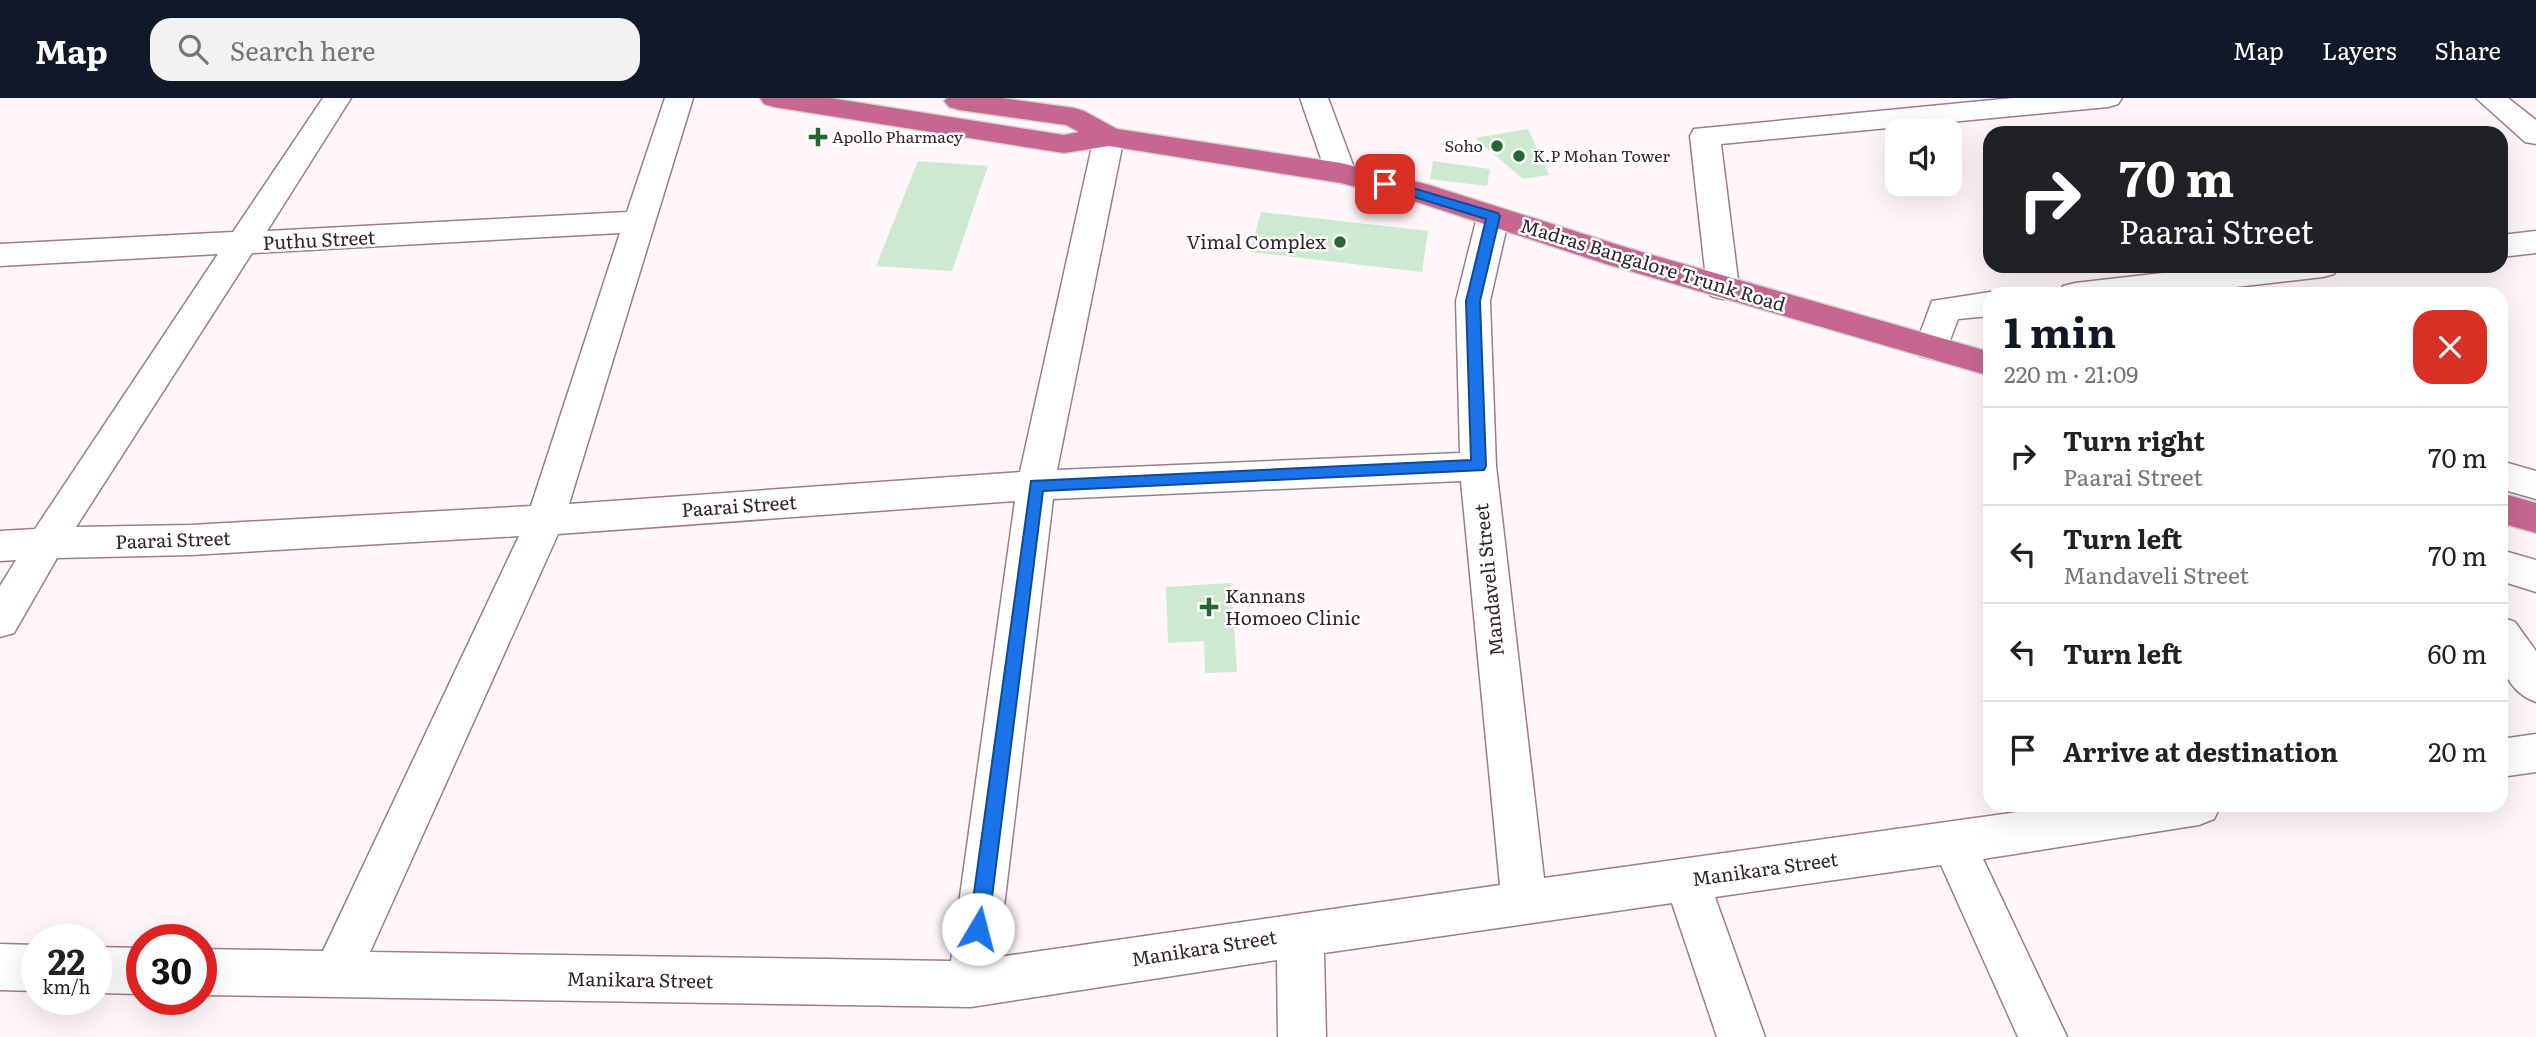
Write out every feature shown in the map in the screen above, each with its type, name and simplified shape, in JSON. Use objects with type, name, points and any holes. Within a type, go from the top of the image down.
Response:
[{"type":"highway","name":"Madras Bangalore Trunk Road","points":[[774,98],[1064,144],[1109,137],[1341,173],[1429,195],[1723,288],[1983,362]]},
{"type":"highway","name":"Madras Bangalore Trunk Road","points":[[939,98],[1074,117],[1109,137]]},
{"type":"highway","points":[[2517,484],[2536,518]]},
{"type":"street","points":[[0,621],[46,543],[337,98]]},
{"type":"street","points":[[335,976],[545,520],[679,98]]},
{"type":"street","points":[[1314,98],[1341,173]]},
{"type":"street","points":[[1723,288],[1705,136],[2108,98]]},
{"type":"street","points":[[2490,98],[2536,135]]},
{"type":"street","points":[[971,984],[1036,485],[1109,137]]},
{"type":"street","name":"Mandaveli Street","points":[[1493,216],[1473,301],[1478,466],[1524,902]]},
{"type":"street","name":"Puthu Street","points":[[0,255],[638,222]]},
{"type":"street","points":[[2508,245],[2536,242]]},
{"type":"street","points":[[2137,287],[2261,273]]},
{"type":"street","points":[[1931,347],[1944,309],[1983,305]]},
{"type":"street","name":"Paarai Street","points":[[0,546],[191,540],[545,520],[1036,485],[1478,466]]},
{"type":"street","points":[[2508,568],[2536,576]]},
{"type":"street","points":[[2508,644],[2536,684]]},
{"type":"street","points":[[2508,757],[2536,752]]},
{"type":"street","name":"Manikara Street","points":[[217,972],[971,984],[1300,934],[1953,843],[2154,812]]},
{"type":"street","points":[[1953,843],[2043,1037]]},
{"type":"street","points":[[1687,880],[1741,1037]]},
{"type":"street","points":[[1300,934],[1302,1037]]},
{"type":"street","points":[[0,967],[21,968]]},
{"type":"building","name":"K.P Mohan Tower","points":[[1528,129],[1549,175],[1523,179],[1475,138]]},
{"type":"building","points":[[918,161],[988,166],[952,271],[876,266]]},
{"type":"building","points":[[1433,161],[1490,169],[1487,186],[1430,179]]},
{"type":"building","name":"Vimal Complex","points":[[1261,212],[1428,231],[1422,272],[1250,252]]},
{"type":"building","points":[[1231,583],[1237,672],[1205,673],[1204,641],[1168,643],[1166,587]]},
{"type":"place","name":"Apollo Pharmacy","points":[[818,137]]},
{"type":"place","name":"Soho","points":[[1497,146]]},
{"type":"place","name":"K.P Mohan Tower","points":[[1519,156]]},
{"type":"place","name":"Vimal Complex","points":[[1340,242]]},
{"type":"place","name":"Kannans Homoeo Clinic","points":[[1209,607]]},
{"type":"route","points":[[978,929],[1036,485],[1478,466],[1473,301],[1493,216],[1385,184]]}]
